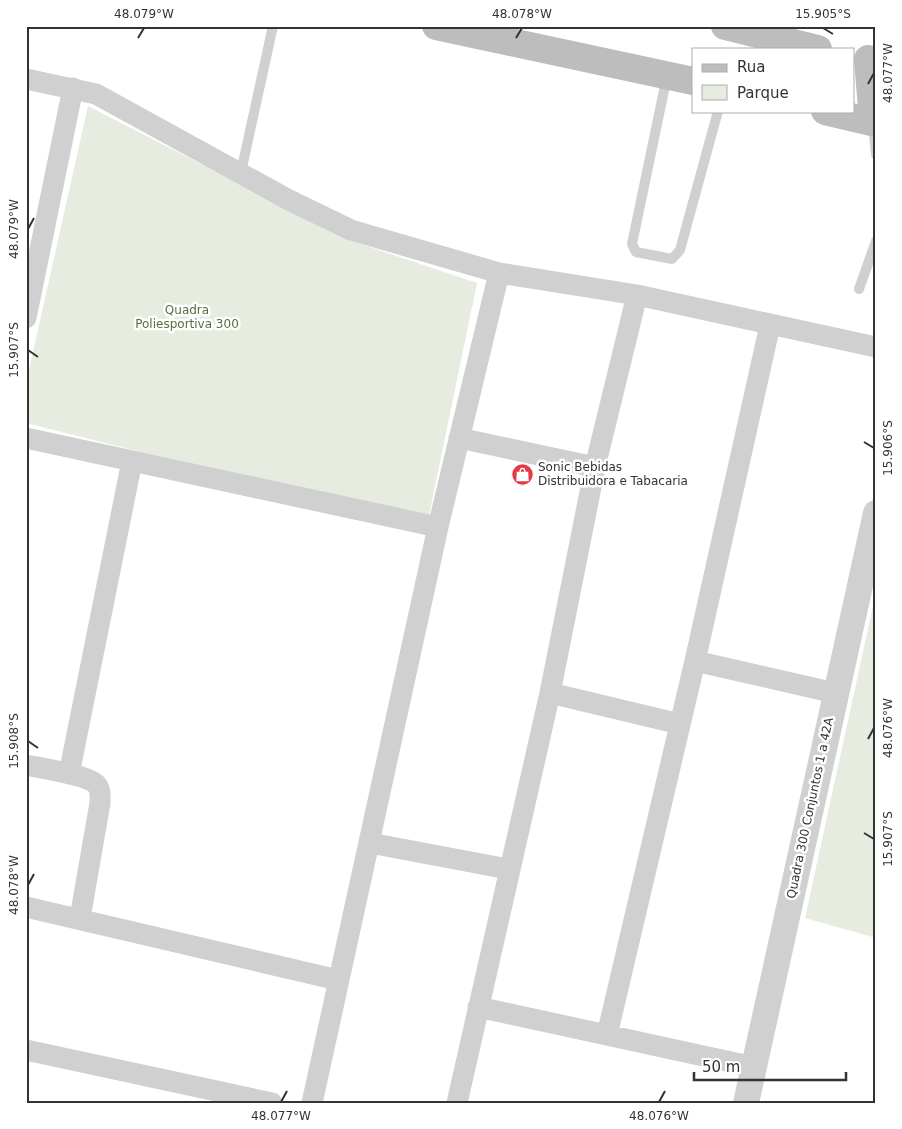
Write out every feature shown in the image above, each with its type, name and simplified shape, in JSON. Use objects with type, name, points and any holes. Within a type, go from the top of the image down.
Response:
[{"type":"main road","points":[[436,26],[680,78]]},
{"type":"main road","points":[[725,26],[766,41],[812,48]]},
{"type":"main road","points":[[829,112],[874,122],[866,59]]},
{"type":"street","points":[[26,79],[96,94],[289,200],[351,230],[499,273],[637,295],[876,347]]},
{"type":"street","points":[[26,318],[73,88]]},
{"type":"street","points":[[312,1103],[438,527],[499,273]]},
{"type":"street","points":[[457,1103],[508,869],[550,693],[595,467],[637,295]]},
{"type":"street","points":[[607,1035],[695,661],[770,325]]},
{"type":"street","points":[[26,438],[438,527]]},
{"type":"street","points":[[459,438],[595,467]]},
{"type":"street","points":[[69,774],[132,461]]},
{"type":"street","name":"Quadra 300 Conjuntos 1 a 42A","points":[[746,1103],[876,513]]},
{"type":"street","points":[[695,661],[835,694]]},
{"type":"street","points":[[550,693],[680,724]]},
{"type":"street","points":[[26,765],[69,774],[95,782],[100,790],[100,803],[80,918]]},
{"type":"street","points":[[370,843],[508,869]]},
{"type":"street","points":[[26,907],[80,918],[338,980]]},
{"type":"street","points":[[478,1008],[754,1067]]},
{"type":"street","points":[[26,1050],[272,1103]]},
{"type":"lane","points":[[241,172],[273,26]]},
{"type":"lane","points":[[680,78],[632,244],[636,252],[672,259],[680,250],[718,112]]},
{"type":"lane","points":[[874,122],[876,155]]},
{"type":"lane","points":[[859,289],[876,241]]},
{"type":"green space","name":"Quadra Poliesportiva 300","points":[[88,106],[349,240],[477,283],[429,515],[145,453],[26,423],[26,383]]},
{"type":"green space","points":[[876,592],[876,938],[805,918]]},
{"type":"place","name":"Sonic Bebidas Distribuidora e Tabacaria","points":[[522,474]]}]
